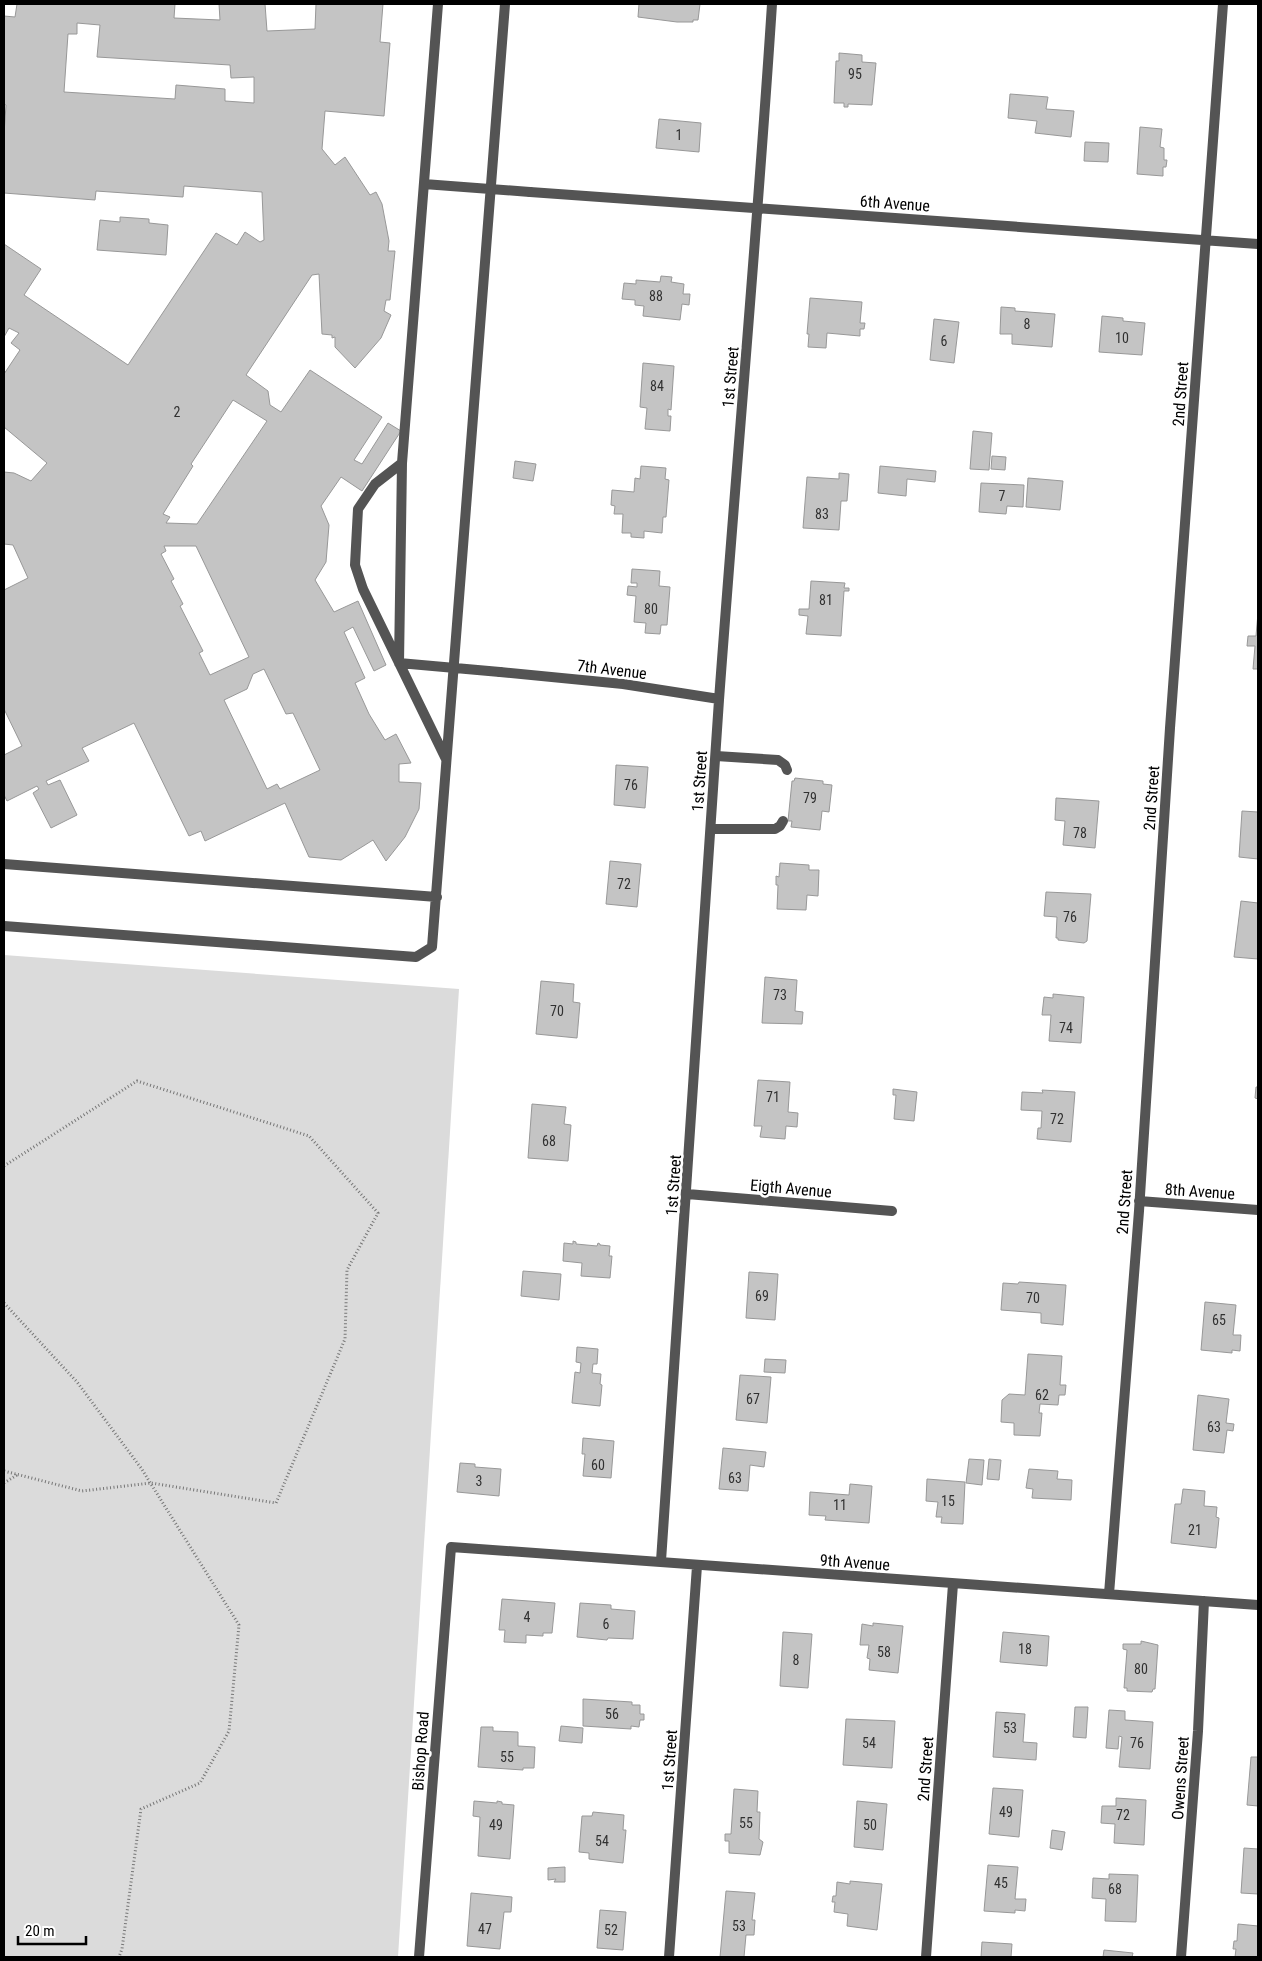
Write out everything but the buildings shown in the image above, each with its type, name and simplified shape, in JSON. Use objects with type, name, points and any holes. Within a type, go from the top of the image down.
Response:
[{"type":"street","points":[[399,663],[402,463],[438,4]]},
{"type":"street","points":[[4,926],[416,957],[432,947],[505,4]]},
{"type":"street","name":"1st Street","points":[[661,1561],[720,699],[759,208],[772,4]]},
{"type":"street","name":"2nd Street","points":[[1110,1594],[1223,4]]},
{"type":"street","name":"6th Avenue","points":[[424,184],[1258,244]]},
{"type":"street","points":[[402,463],[375,484],[358,509],[355,565],[363,589],[446,760]]},
{"type":"street","name":"7th Avenue","points":[[399,663],[623,684],[720,699]]},
{"type":"street","points":[[716,756],[778,760],[785,765],[787,770]]},
{"type":"street","points":[[711,829],[775,829],[783,821]]},
{"type":"street","points":[[4,864],[437,897]]},
{"type":"street","name":"Eigth Avenue","points":[[687,1194],[892,1211]]},
{"type":"street","name":"8th Avenue","points":[[1139,1201],[1258,1210]]},
{"type":"street","name":"9th Avenue","points":[[451,1547],[1258,1605]]},
{"type":"street","name":"Bishop Road","points":[[419,1957],[451,1547]]},
{"type":"street","name":"1st Street","points":[[669,1957],[697,1566]]},
{"type":"street","name":"2nd Street","points":[[926,1957],[953,1584]]},
{"type":"street","name":"Owens Street","points":[[1181,1957],[1198,1731],[1204,1601]]},
{"type":"path","points":[[4,1166],[137,1080],[308,1136],[378,1213],[347,1270],[345,1340],[276,1503],[151,1483],[82,1491],[4,1471]]},
{"type":"path","points":[[4,1302],[77,1382],[151,1483],[239,1625],[229,1731],[200,1784],[141,1810],[120,1957]]},
{"type":"path","points":[[4,1483],[18,1475]]},
{"type":"shaded area","points":[[4,955],[459,989],[398,1957],[4,1957]]}]
